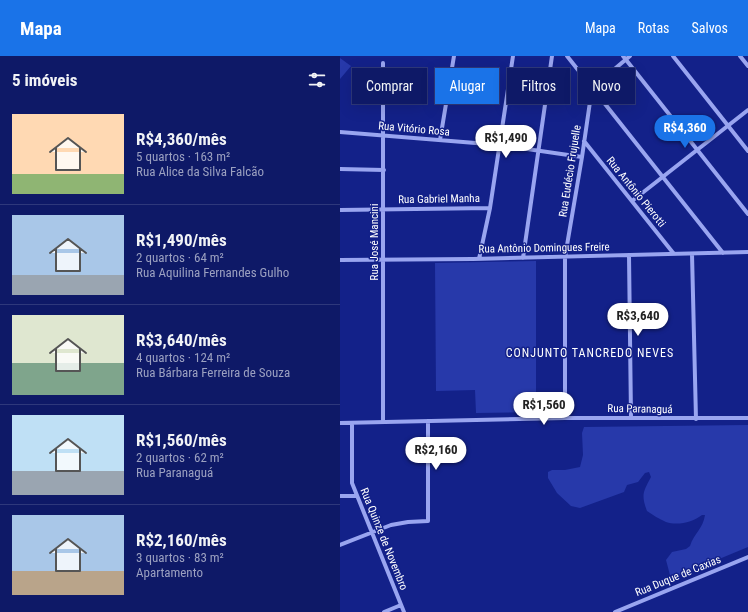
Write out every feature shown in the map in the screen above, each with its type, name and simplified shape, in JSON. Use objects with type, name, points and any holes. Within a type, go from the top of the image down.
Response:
[{"type":"street","points":[[440,140],[454,56]]},
{"type":"street","points":[[479,259],[490,208],[513,56]]},
{"type":"street","points":[[523,258],[552,56]]},
{"type":"street","points":[[567,56],[578,70]]},
{"type":"street","points":[[613,68],[624,58],[630,56]]},
{"type":"street","points":[[673,56],[748,151]]},
{"type":"street","points":[[740,56],[748,66]]},
{"type":"street","points":[[624,58],[748,214]]},
{"type":"street","name":"Rua José Mancini","points":[[383,63],[383,422]]},
{"type":"street","name":"Rua Eudécio Frujuelle","points":[[565,418],[565,257],[590,104]]},
{"type":"street","points":[[605,104],[723,253]]},
{"type":"street","points":[[632,201],[748,110]]},
{"type":"street","name":"Rua Vitório Rosa","points":[[340,132],[500,145],[582,157]]},
{"type":"street","name":"Rua Antônio Pierotti","points":[[584,141],[674,254]]},
{"type":"street","points":[[340,169],[384,170]]},
{"type":"street","name":"Rua Gabriel Manha","points":[[340,210],[490,208]]},
{"type":"street","name":"Rua Antônio Domingues Freire","points":[[340,260],[479,259],[748,252]]},
{"type":"street","points":[[692,254],[696,419]]},
{"type":"street","points":[[629,255],[631,418]]},
{"type":"street","name":"Rua Paranaguá","points":[[340,423],[565,418],[748,418]]},
{"type":"street","points":[[340,545],[391,525],[408,522],[428,522],[428,421]]},
{"type":"street","name":"Rua Quinze de Novembro","points":[[352,423],[352,483],[404,612]]},
{"type":"street","points":[[340,496],[357,496]]},
{"type":"street","name":"Rua Duque de Caxias","points":[[615,612],[748,557]]},
{"type":"street","points":[[384,612],[401,605]]},
{"type":"shaded area","points":[[340,58],[351,66],[340,79]]},
{"type":"shaded area","points":[[536,261],[536,412],[476,413],[475,390],[436,391],[435,263]]},
{"type":"shaded area","points":[[748,425],[748,547],[671,579],[666,560],[672,552],[686,549],[690,546],[704,520],[705,515],[702,515],[694,520],[675,524],[666,522],[647,511],[644,501],[644,494],[651,477],[649,472],[645,473],[638,482],[627,485],[624,492],[580,508],[571,506],[557,493],[548,478],[548,472],[552,470],[565,470],[580,467],[583,455],[582,433],[584,427]]},
{"type":"district","name":"CONJUNTO TANCREDO NEVES","points":[[590,353]]}]
